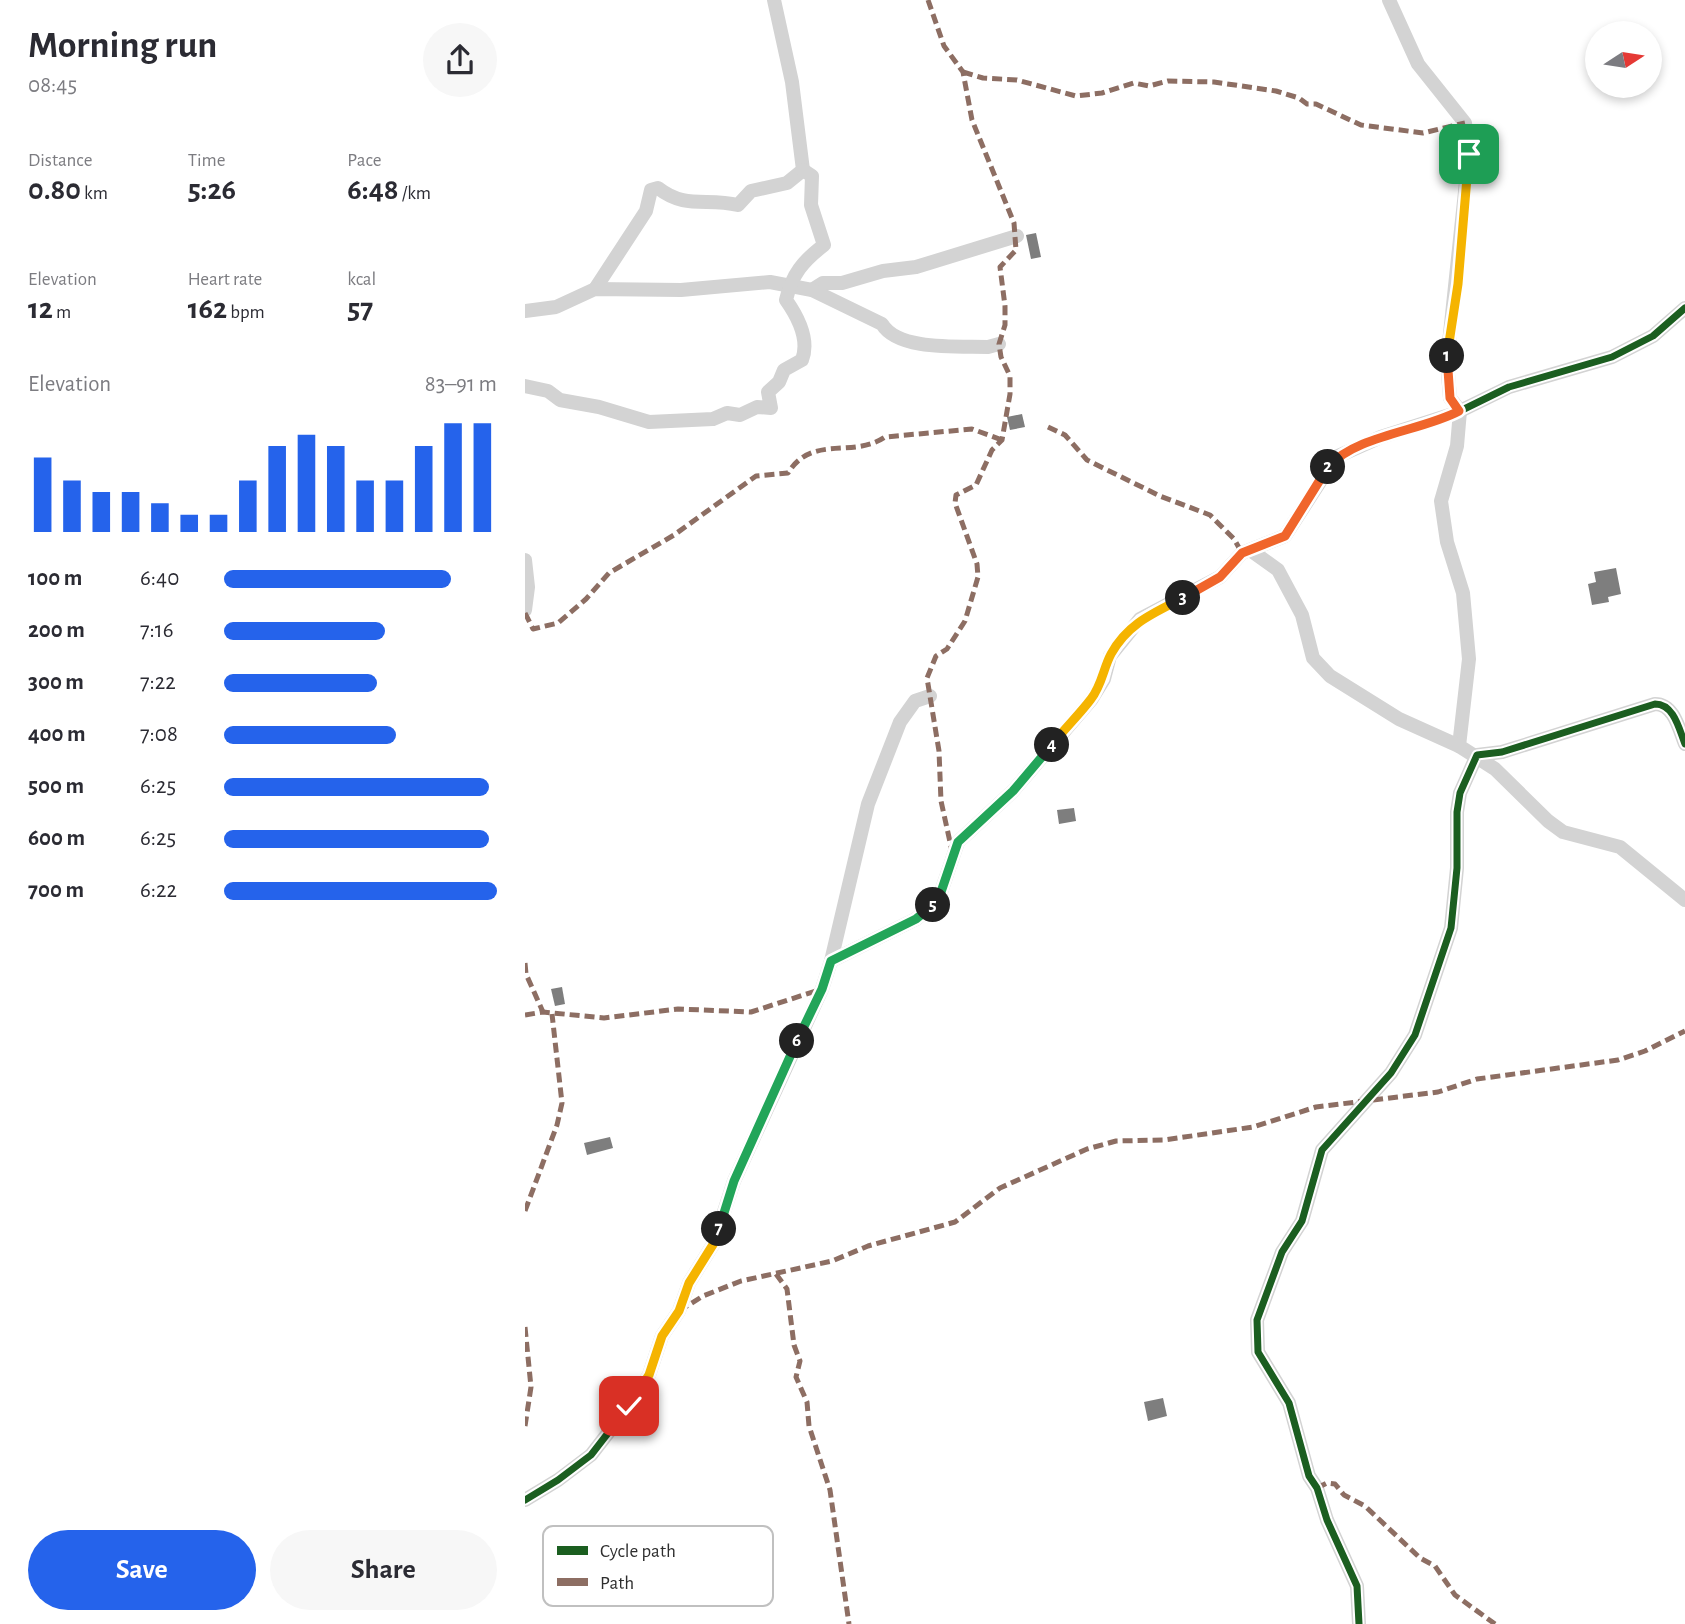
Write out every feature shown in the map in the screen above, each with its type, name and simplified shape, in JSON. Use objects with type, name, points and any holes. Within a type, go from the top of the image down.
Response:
[{"type":"street","points":[[525,386],[548,391],[560,400],[599,407],[649,422],[713,419],[727,413],[740,415],[757,407],[771,408],[768,392],[779,382],[784,370],[802,360],[805,353],[797,316],[786,300],[795,272],[824,245],[811,205],[812,176],[803,170],[792,82],[774,0]]},
{"type":"street","points":[[1389,0],[1418,64],[1465,122],[1469,154],[1447,362],[1450,398],[1459,411],[1457,446],[1441,501],[1447,542],[1463,593],[1469,659],[1459,746]]},
{"type":"street","points":[[595,289],[646,211],[652,190],[658,188],[681,202],[723,201],[738,205],[751,191],[787,183],[803,170]]},
{"type":"street","points":[[812,290],[823,284],[842,284],[884,271],[916,267],[1017,236]]},
{"type":"street","points":[[525,311],[556,307],[595,289],[681,290],[770,282],[812,290],[882,324],[888,334],[905,341],[988,347],[999,344]]},
{"type":"street","points":[[831,961],[916,919],[933,905],[941,892],[958,842],[1013,791],[1091,700],[1104,679],[1110,656],[1140,619],[1220,577],[1242,553],[1252,552],[1285,536],[1336,457],[1381,437],[1459,411],[1509,387],[1612,357],[1653,335],[1685,308]]},
{"type":"street","points":[[1252,552],[1278,570],[1302,615],[1313,658],[1330,676],[1399,719],[1477,755],[1563,832],[1621,847],[1685,900]]},
{"type":"street","points":[[525,560],[528,587],[525,610]]},
{"type":"street","points":[[525,1500],[591,1455],[649,1375],[662,1336],[679,1311],[689,1283],[714,1243],[734,1181],[822,989],[868,804],[900,722],[915,701],[930,696]]},
{"type":"street","points":[[1477,755],[1501,752],[1655,704],[1665,705],[1672,712],[1685,744]]},
{"type":"street","points":[[1359,1624],[1357,1586],[1317,1488],[1309,1476],[1289,1403],[1258,1352],[1257,1320],[1282,1252],[1302,1221],[1322,1150],[1391,1073],[1415,1035],[1451,928],[1460,793],[1477,755]]},
{"type":"building","points":[[1036,233],[1041,257],[1031,259],[1026,235]]},
{"type":"building","points":[[1022,414],[1025,427],[1010,430],[1007,417]]},
{"type":"building","points":[[1616,568],[1621,594],[1608,597],[1609,602],[1592,605],[1588,584],[1596,582],[1594,572]]},
{"type":"building","points":[[1074,808],[1076,821],[1059,824],[1057,810]]},
{"type":"building","points":[[562,987],[565,1004],[555,1006],[551,989]]},
{"type":"building","points":[[610,1137],[613,1148],[587,1155],[584,1143]]},
{"type":"building","points":[[1163,1398],[1167,1416],[1148,1421],[1144,1402]]},
{"type":"marked path","points":[[928,0],[944,46],[963,72],[972,120],[1014,223],[1016,250],[1000,267],[1005,325],[999,344],[1001,357],[1010,376],[1010,394],[1002,440],[992,450],[976,485],[956,495],[955,503],[977,564],[978,577],[965,621],[947,649],[936,656],[927,678],[939,751],[941,801],[952,851]]},
{"type":"marked path","points":[[963,72],[983,78],[1017,80],[1076,96],[1102,93],[1134,83],[1149,86],[1168,81],[1214,82],[1276,91],[1299,98],[1307,104],[1316,104],[1361,125],[1423,133],[1465,123]]},
{"type":"marked path","points":[[1048,427],[1065,435],[1087,460],[1160,496],[1210,515],[1234,539],[1242,553]]},
{"type":"marked path","points":[[525,613],[533,629],[558,623],[586,599],[609,573],[674,535],[756,476],[788,473],[798,461],[809,454],[859,446],[885,437],[972,429],[1002,440]]},
{"type":"marked path","points":[[525,963],[526,974],[543,1012]]},
{"type":"marked path","points":[[525,1015],[543,1012],[604,1018],[678,1009],[751,1012],[822,989]]},
{"type":"marked path","points":[[525,1211],[557,1125],[562,1103],[552,1014]]},
{"type":"marked path","points":[[679,1311],[703,1296],[741,1281],[832,1261],[868,1246],[955,1222],[1000,1188],[1087,1149],[1116,1141],[1164,1140],[1253,1127],[1316,1107],[1438,1092],[1477,1079],[1618,1060],[1645,1051],[1685,1031]]},
{"type":"marked path","points":[[776,1274],[787,1289],[794,1345],[800,1361],[796,1377],[807,1402],[809,1426],[830,1490],[849,1624]]},
{"type":"marked path","points":[[525,1327],[531,1387],[525,1426]]},
{"type":"marked path","points":[[1317,1488],[1327,1483],[1335,1484],[1344,1495],[1365,1506],[1420,1558],[1435,1566],[1455,1595],[1495,1624]]},
{"type":"cycle path","points":[[525,1500],[591,1455],[649,1375],[662,1336],[679,1311],[689,1283],[714,1243],[734,1181],[822,989],[831,961],[916,919],[933,905],[941,892],[958,842],[1013,791],[1091,700],[1104,679],[1110,656],[1140,619],[1220,577],[1242,553],[1285,536],[1336,457],[1381,437],[1456,413],[1509,387],[1612,357],[1653,336],[1685,308]]},
{"type":"cycle path","points":[[1359,1624],[1357,1586],[1327,1520],[1317,1488],[1309,1476],[1289,1403],[1258,1352],[1257,1320],[1282,1252],[1302,1221],[1322,1150],[1391,1073],[1415,1035],[1451,928],[1457,868],[1457,812],[1460,793],[1477,755],[1502,752],[1655,704],[1667,708],[1671,713],[1685,744]]},
{"type":"route","points":[[629,1406],[649,1375],[662,1336],[679,1311],[689,1283],[714,1243],[734,1181],[822,989],[831,961],[860,944],[916,919],[933,905],[941,892],[958,842],[1013,791],[1091,700],[1104,679],[1110,656],[1140,619],[1220,577],[1242,553],[1252,552],[1285,536],[1336,457],[1381,437],[1459,411],[1450,398],[1447,362],[1458,284],[1469,154]]}]
